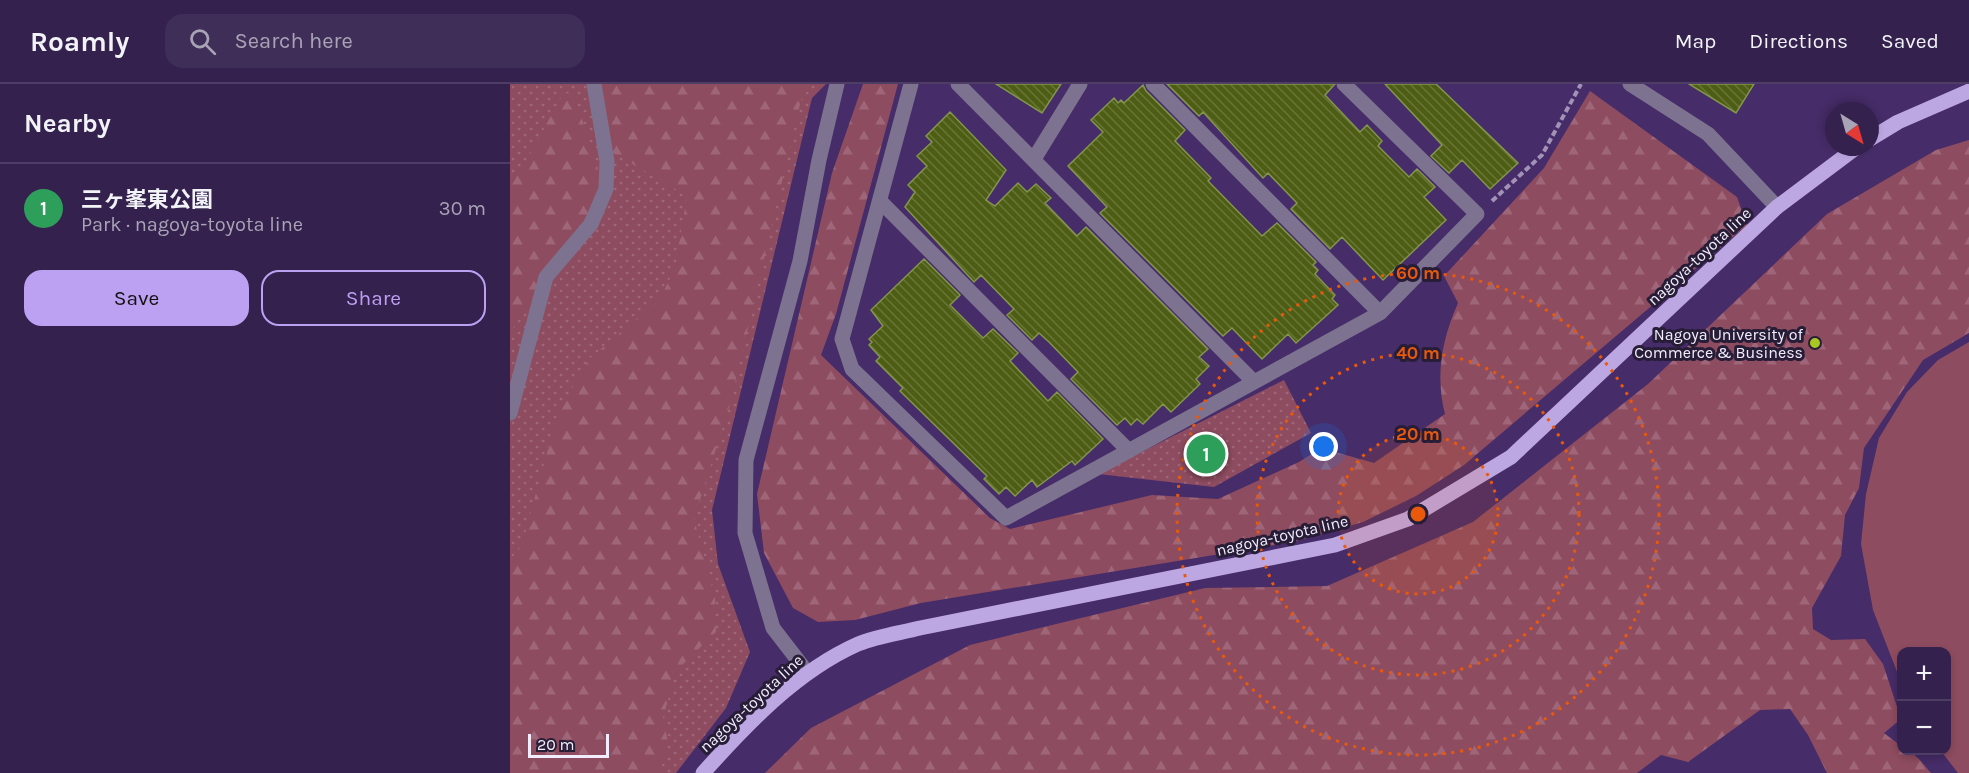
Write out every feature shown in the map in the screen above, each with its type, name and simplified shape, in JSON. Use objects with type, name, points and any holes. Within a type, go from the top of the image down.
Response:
[{"type":"main road","points":[[1879,134],[1898,122],[1969,90]]},
{"type":"main road","name":"nagoya-toyota line","points":[[703,773],[728,746],[807,672],[859,644],[920,628],[1335,545],[1408,519],[1511,457],[1777,207],[1845,156]]},
{"type":"street","points":[[510,413],[546,277],[591,224],[606,189],[606,161],[594,84]]},
{"type":"street","points":[[807,672],[774,628],[745,533],[746,460],[800,261],[819,160],[838,84]]},
{"type":"street","points":[[911,84],[842,339],[852,369],[1006,518],[1380,313],[1477,214],[1344,84]]},
{"type":"street","points":[[958,84],[1254,382]]},
{"type":"street","points":[[1034,159],[1080,84]]},
{"type":"street","points":[[1153,84],[1380,313]]},
{"type":"street","points":[[1630,84],[1708,134],[1777,207]]},
{"type":"street","points":[[880,201],[1128,451]]},
{"type":"path","points":[[1477,214],[1542,155],[1581,84]]},
{"type":"green space","points":[[510,84],[826,84],[812,98],[712,510],[718,564],[750,652],[726,708],[676,773],[510,773]]},
{"type":"green space","points":[[600,84],[812,84],[801,100],[730,404],[694,519],[715,598],[716,632],[676,671],[663,718],[668,743],[660,773],[510,773],[510,560],[522,545],[558,412],[589,359],[660,299],[675,268],[687,196],[612,152]]},
{"type":"green space","points":[[863,84],[898,84],[836,314],[821,355],[990,518],[1010,529],[1152,495],[1218,499],[1299,462],[1321,448],[1374,463],[1445,414],[1440,372],[1444,344],[1458,303],[1444,276],[1544,168],[1590,91],[1737,197],[1747,225],[1464,465],[1416,496],[1363,522],[1293,542],[921,603],[855,620],[818,622],[793,608],[764,553],[757,494],[832,173]]},
{"type":"green space","points":[[564,92],[575,97],[600,176],[591,211],[543,272],[534,294],[510,333],[510,184],[529,156]]},
{"type":"green space","name":"Nagoya University of Commerce & Business","points":[[1969,140],[1969,333],[1923,360],[1864,448],[1859,488],[1845,515],[1841,556],[1812,608],[1813,629],[1831,640],[1865,639],[1883,664],[1897,707],[1897,722],[1884,733],[1897,743],[1897,755],[1914,755],[1931,773],[1827,773],[1808,735],[1790,709],[1760,710],[1688,762],[1661,755],[1637,773],[765,773],[811,728],[970,645],[1205,588],[1327,586],[1473,522],[1648,384],[1827,214],[1936,150]]},
{"type":"green space","points":[[1969,342],[1969,773],[1958,773],[1944,755],[1951,755],[1951,647],[1897,647],[1897,672],[1873,610],[1861,544],[1866,494],[1879,438],[1907,392],[1938,360]]},
{"type":"green space","points":[[1284,380],[1311,433],[1214,487],[1098,474]]},
{"type":"building","points":[[996,84],[1061,84],[1042,113]]},
{"type":"building","points":[[1167,84],[1335,84],[1325,95],[1360,132],[1367,125],[1382,141],[1378,146],[1409,177],[1417,169],[1435,187],[1424,197],[1446,220],[1383,280],[1342,237],[1330,249],[1291,209],[1297,203],[1268,173],[1263,178],[1203,112],[1199,116]]},
{"type":"building","points":[[1385,84],[1436,84],[1518,163],[1490,189],[1462,160],[1449,173],[1431,156],[1442,145]]},
{"type":"building","points":[[1689,84],[1754,84],[1736,113]]},
{"type":"building","points":[[1143,85],[1146,91],[1185,130],[1175,141],[1211,178],[1208,181],[1262,236],[1277,223],[1316,262],[1313,265],[1318,270],[1315,274],[1335,295],[1332,299],[1338,305],[1296,343],[1288,334],[1262,359],[1232,328],[1223,336],[1100,213],[1107,207],[1068,166],[1103,132],[1091,120],[1114,98],[1118,103],[1121,100],[1124,103]]},
{"type":"building","points":[[950,112],[1006,170],[986,200],[995,206],[1018,183],[1027,192],[1036,184],[1051,198],[1045,203],[1077,236],[1086,227],[1208,349],[1199,357],[1209,366],[1196,379],[1200,384],[1171,412],[1163,404],[1143,424],[1137,419],[1131,425],[1125,418],[1117,425],[1071,379],[1078,372],[1049,342],[1039,333],[1032,340],[1007,315],[1014,309],[981,275],[974,282],[905,207],[915,192],[908,185],[927,166],[917,156],[932,142],[926,136]]},
{"type":"building","points":[[924,259],[960,295],[950,305],[983,338],[993,329],[1018,353],[1010,361],[1048,401],[1057,392],[1103,439],[1075,465],[1072,461],[1037,487],[1032,480],[1015,496],[1006,487],[999,494],[984,479],[987,476],[900,391],[903,388],[876,361],[880,357],[869,345],[872,342],[869,339],[883,326],[871,310]]},
{"type":"place","name":"Nagoya University of Commerce & Business","points":[[1815,343]]},
{"type":"place","name":"三ヶ峯東公園","points":[[1206,454]]}]
